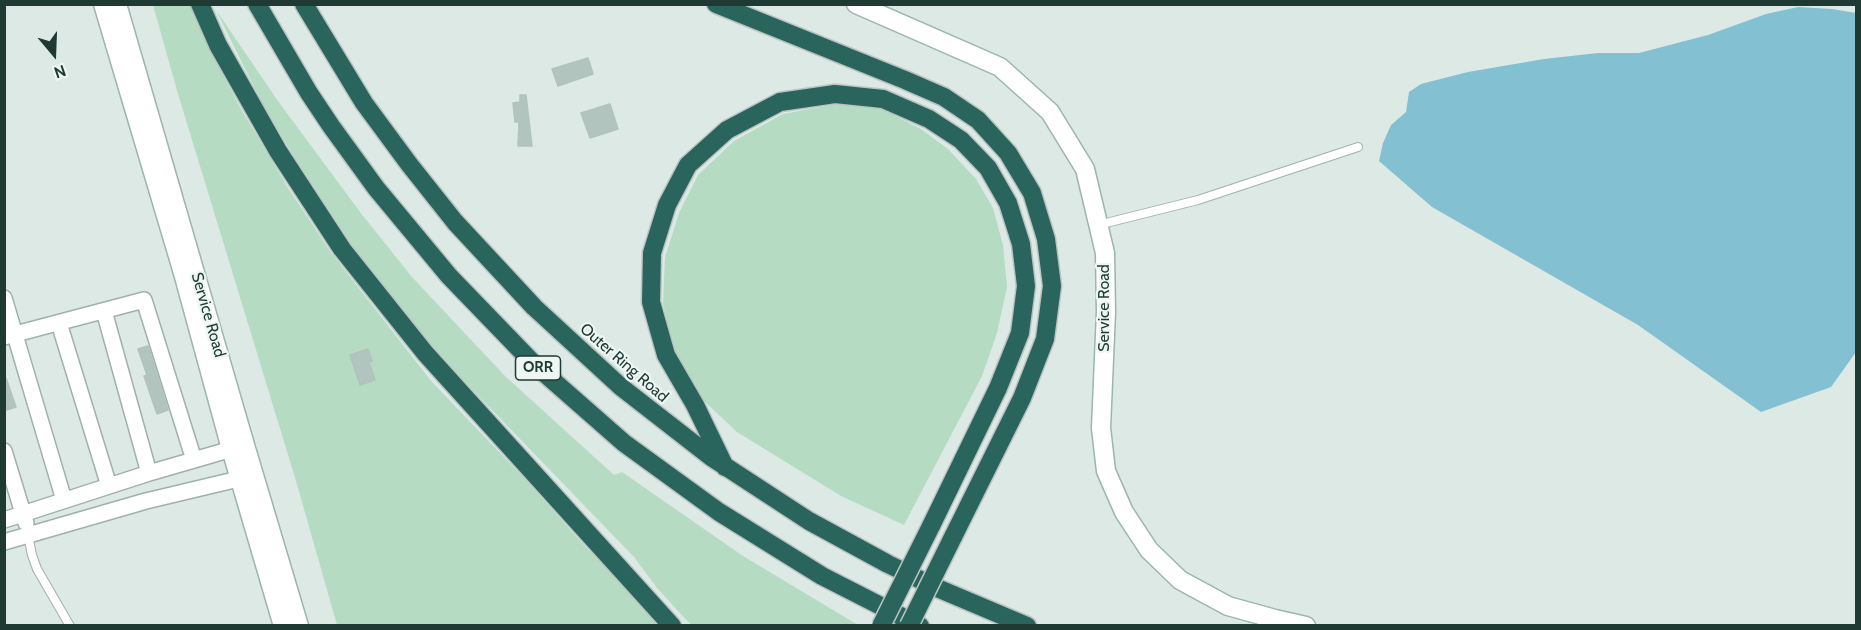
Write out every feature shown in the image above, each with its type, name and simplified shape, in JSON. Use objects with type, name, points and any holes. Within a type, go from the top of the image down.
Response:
[{"type":"highway","points":[[200,4],[218,45],[278,151],[342,249],[425,353],[672,626]]},
{"type":"highway","name":"ORR","points":[[257,4],[309,93],[376,188],[448,276],[534,364],[624,442],[719,512],[822,576],[920,626]]},
{"type":"highway","name":"Outer Ring Road","points":[[304,4],[343,71],[432,193],[479,250],[534,308],[592,362],[650,411],[725,467],[809,520],[888,564],[1027,626]]},
{"type":"highway","points":[[716,4],[905,80],[944,98],[978,120],[1008,153],[1032,193],[1046,238],[1052,286],[1045,339],[1022,398],[909,626]]},
{"type":"highway","points":[[725,467],[666,355],[651,303],[651,253],[667,205],[688,165],[727,130],[780,102],[835,94],[883,99],[929,118],[961,140],[988,168],[1008,204],[1021,244],[1026,286],[1020,333],[998,388],[881,626]]},
{"type":"main road","name":"Service Road","points":[[103,4],[189,272]]},
{"type":"main road","name":"Service Road","points":[[117,4],[238,447],[299,626]]},
{"type":"main road","name":"Service Road","points":[[856,4],[1000,67],[1050,112],[1085,169],[1105,253],[1106,312],[1101,428],[1106,471],[1125,512],[1149,550],[1180,580],[1228,606],[1306,626]]},
{"type":"main road","name":"Service Road","points":[[247,477],[283,626]]},
{"type":"street","points":[[4,298],[10,336],[64,500]]},
{"type":"street","points":[[10,336],[144,300],[194,460]]},
{"type":"street","points":[[104,311],[149,473]]},
{"type":"street","points":[[59,323],[109,486]]},
{"type":"street","points":[[4,520],[238,447]]},
{"type":"street","points":[[4,451],[24,514],[28,535]]},
{"type":"street","points":[[4,542],[146,501],[247,477]]},
{"type":"lane","points":[[1098,225],[1198,200],[1358,147]]},
{"type":"lane","points":[[28,535],[37,569],[70,626]]},
{"type":"green space","points":[[153,5],[190,5],[207,44],[242,111],[288,188],[332,254],[432,382],[660,625],[337,625]]},
{"type":"green space","points":[[216,10],[278,101],[360,212],[412,277],[505,376],[614,475],[622,472],[743,556],[858,625],[691,625],[657,588],[634,557],[437,353],[361,259],[293,155],[260,99]]},
{"type":"green space","points":[[837,104],[882,109],[921,129],[948,149],[976,179],[993,208],[1003,245],[1007,287],[997,333],[982,376],[904,525],[841,496],[737,432],[701,398],[673,351],[663,303],[665,257],[679,213],[698,175],[734,141],[783,114]]},
{"type":"water","points":[[1798,7],[1856,13],[1856,352],[1831,387],[1761,412],[1638,325],[1432,207],[1379,161],[1383,143],[1391,125],[1406,112],[1409,92],[1421,84],[1468,72],[1544,59],[1598,53],[1639,53],[1708,35],[1766,14]]},
{"type":"building","points":[[588,58],[593,74],[558,86],[552,69]]},
{"type":"building","points":[[520,95],[526,95],[532,146],[518,146],[519,122],[515,122],[513,103],[520,102]]},
{"type":"building","points":[[610,104],[618,129],[590,138],[581,113]]},
{"type":"building","points":[[148,346],[168,410],[157,414],[144,376],[147,375],[138,349]]},
{"type":"building","points":[[368,349],[372,361],[369,362],[375,380],[360,385],[350,355]]},
{"type":"building","points":[[6,378],[16,407],[4,411],[4,379]]}]
